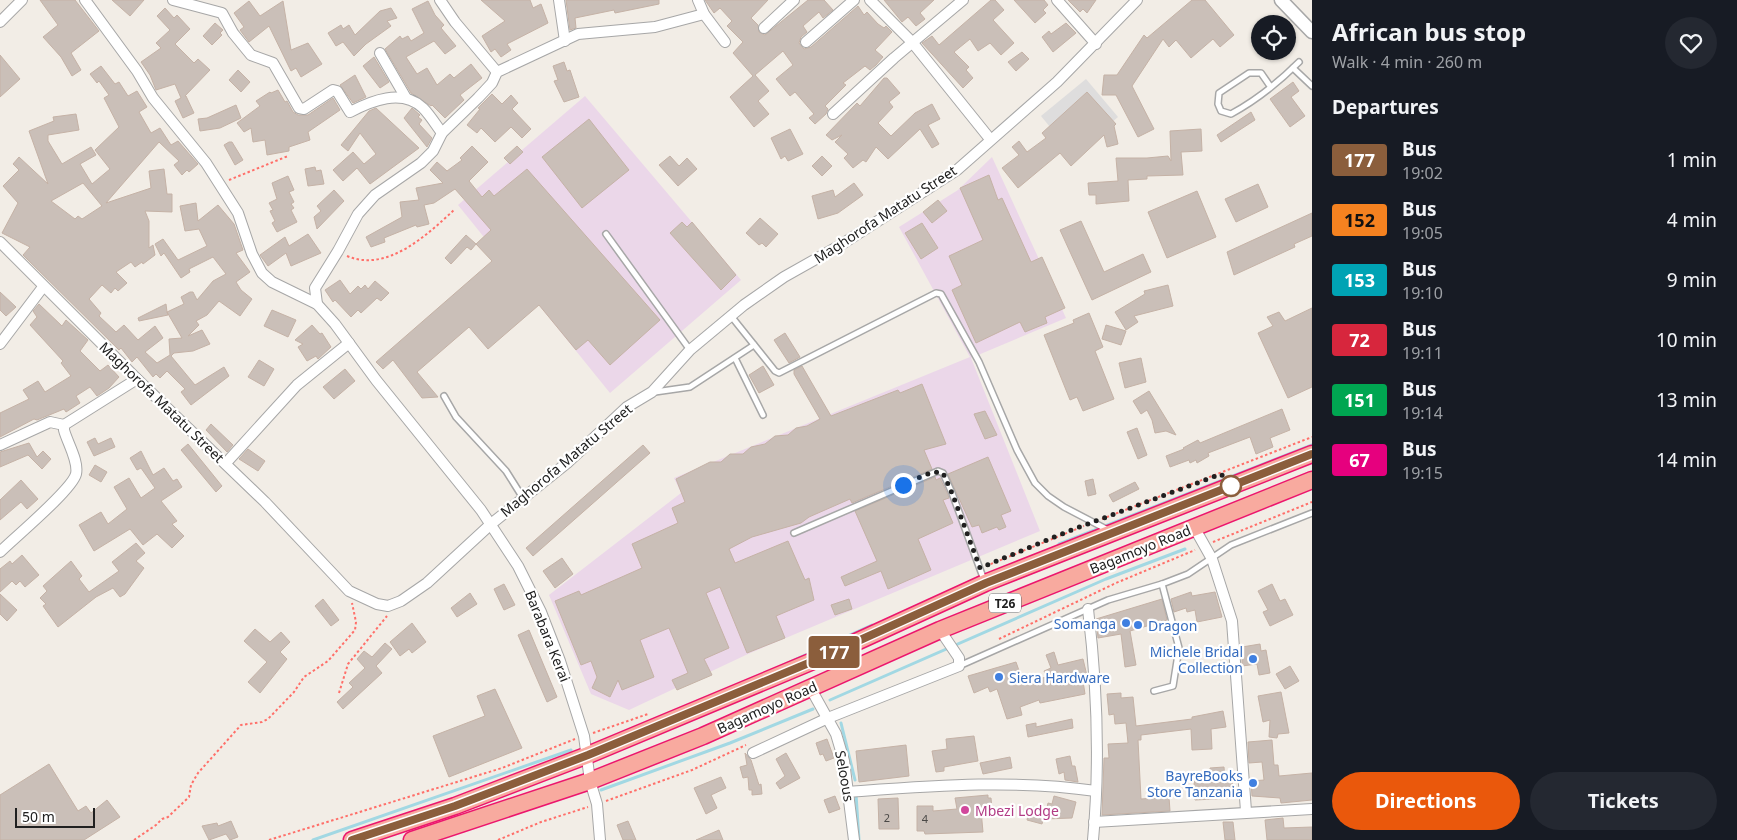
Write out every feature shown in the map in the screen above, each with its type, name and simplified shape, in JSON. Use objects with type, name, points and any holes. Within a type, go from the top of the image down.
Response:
[{"type":"highway","name":"Bagamoyo Road","points":[[352,840],[455,806],[588,755],[832,653],[982,576],[1113,533],[1312,454]]},
{"type":"highway","name":"Bagamoyo Road","points":[[412,840],[590,781],[703,736],[940,630],[1312,480]]},
{"type":"street","points":[[0,22],[22,0]]},
{"type":"street","points":[[85,0],[137,71],[153,98],[206,163],[218,185],[238,213],[252,254],[262,272],[272,282],[317,304]]},
{"type":"street","points":[[440,0],[455,22],[497,72]]},
{"type":"street","points":[[559,0],[565,41]]},
{"type":"street","points":[[698,0],[704,14],[724,42]]},
{"type":"street","points":[[764,28],[794,0]]},
{"type":"street","points":[[806,42],[854,0]]},
{"type":"street","points":[[870,0],[912,42],[990,139]]},
{"type":"street","points":[[833,114],[912,42],[962,0]]},
{"type":"street","points":[[1057,0],[1096,44]]},
{"type":"street","name":"Maghorofa Matatu Street","points":[[0,242],[137,379],[265,502],[349,591],[377,604],[388,606],[398,602],[427,583],[491,524],[567,463],[627,407],[652,392],[690,350],[731,316],[784,277],[839,246],[957,170],[1057,82],[1137,0]]},
{"type":"street","points":[[1282,0],[1312,32]]},
{"type":"street","points":[[176,1],[222,13],[233,34],[251,55],[273,64],[299,108],[304,109],[333,90],[337,91],[350,112],[368,102],[406,98]]},
{"type":"street","points":[[317,304],[315,288],[338,252],[364,205],[387,185],[421,163],[433,151],[442,133],[478,98],[497,72],[578,34],[655,27],[704,14]]},
{"type":"street","points":[[380,53],[406,98],[423,108],[442,133]]},
{"type":"street","points":[[0,344],[43,286]]},
{"type":"street","name":"Barabara Kerai","points":[[317,304],[491,524],[518,566],[541,612],[560,661],[584,736],[590,781],[597,804],[600,840]]},
{"type":"street","points":[[226,464],[297,385],[349,343]]},
{"type":"street","points":[[0,445],[50,422],[64,424],[137,379]]},
{"type":"street","points":[[0,552],[73,480],[76,467],[64,430],[64,424]]},
{"type":"street","points":[[1194,527],[1206,545],[1212,559],[1232,621],[1246,811]]},
{"type":"street","points":[[1088,609],[1092,647],[1096,791],[1092,840]]},
{"type":"street","points":[[752,748],[959,666],[959,658],[940,630]]},
{"type":"street","name":"Seloous","points":[[811,689],[828,718],[844,761],[854,840]]},
{"type":"street","points":[[848,792],[955,785],[1019,784],[1096,791]]},
{"type":"street","points":[[1094,822],[1246,811],[1312,809]]},
{"type":"lane","points":[[1270,86],[1261,73],[1249,72],[1219,93],[1218,104],[1221,111],[1231,114],[1270,86],[1299,62]]},
{"type":"lane","points":[[1293,68],[1312,86]]},
{"type":"lane","points":[[606,234],[690,350]]},
{"type":"lane","points":[[731,316],[775,371],[784,372],[939,293],[946,301],[978,362],[1017,450],[1035,483],[1048,496],[1064,507],[1113,533]]},
{"type":"lane","points":[[652,392],[690,387],[754,345]]},
{"type":"lane","points":[[735,358],[763,415]]},
{"type":"lane","points":[[444,396],[456,417],[506,471],[523,498]]},
{"type":"lane","points":[[794,533],[938,471],[943,473],[952,493],[982,576]]},
{"type":"lane","points":[[959,666],[1108,600],[1188,574],[1232,545],[1312,513]]},
{"type":"lane","points":[[1154,691],[1173,686],[1179,648],[1162,584]]},
{"type":"path","points":[[218,185],[288,156]]},
{"type":"path","points":[[338,252],[353,259],[363,261],[390,255],[421,240],[454,210]]},
{"type":"path","points":[[1096,521],[1312,437]]},
{"type":"path","points":[[995,641],[1108,587],[1312,502]]},
{"type":"path","points":[[982,576],[1087,524]]},
{"type":"path","points":[[134,840],[156,825],[162,818],[168,817],[189,797],[191,786],[198,773],[241,725],[262,722],[268,719],[294,692],[304,677],[328,661],[355,630],[356,622],[349,591]]},
{"type":"path","points":[[339,694],[348,664],[398,602]]},
{"type":"path","points":[[268,840],[502,768],[584,736],[649,714]]},
{"type":"path","points":[[498,840],[541,822],[597,804],[752,748]]},
{"type":"shaded area","points":[[1086,79],[1118,117],[1073,155],[1041,116]]},
{"type":"shaded area","points":[[585,96],[741,280],[610,393],[458,205]]},
{"type":"shaded area","points":[[992,157],[1066,318],[971,358],[1040,531],[748,654],[629,710],[591,694],[549,595],[681,493],[674,478],[970,357],[899,227],[958,190]]},
{"type":"building","points":[[40,0],[75,0],[99,31],[71,53],[81,70],[72,76],[61,57],[43,37],[58,25]]},
{"type":"building","points":[[112,0],[144,0],[130,16]]},
{"type":"building","points":[[481,0],[530,0],[533,8],[541,4],[548,23],[507,44],[511,50],[501,57],[495,49],[491,52],[482,36],[505,21]]},
{"type":"building","points":[[566,0],[659,0],[659,4],[615,13],[614,10],[575,18],[576,28],[570,30]]},
{"type":"building","points":[[705,0],[768,0],[751,18],[758,25],[759,32],[765,35],[808,0],[824,0],[833,10],[823,18],[819,12],[803,26],[807,32],[801,37],[799,43],[804,49],[811,47],[858,6],[864,15],[867,12],[878,24],[884,28],[886,26],[892,32],[875,50],[883,57],[870,70],[865,66],[843,83],[846,85],[825,106],[828,109],[826,114],[815,124],[809,118],[814,114],[795,92],[790,96],[776,79],[793,65],[783,51],[755,75],[769,91],[758,101],[769,114],[754,127],[730,97],[753,76],[733,53],[743,42],[727,26],[732,21],[720,8],[714,13]]},
{"type":"building","points":[[884,0],[934,0],[920,13],[925,19],[916,26],[908,17],[902,22]]},
{"type":"building","points":[[991,0],[995,0],[1004,10],[993,20],[1014,43],[1001,55],[990,43],[978,51],[970,39],[954,52],[969,67],[966,70],[973,78],[963,88],[922,43],[932,36],[939,45]]},
{"type":"building","points":[[1014,0],[1044,0],[1048,5],[1043,10],[1046,13],[1035,23]]},
{"type":"building","points":[[1068,0],[1096,0],[1087,13],[1083,9],[1080,12]]},
{"type":"building","points":[[1192,0],[1205,0],[1234,35],[1220,47],[1213,39],[1191,58],[1176,40],[1169,47],[1163,39],[1132,86],[1154,129],[1138,137],[1116,95],[1102,95],[1104,75],[1117,75],[1144,35],[1147,38]]},
{"type":"building","points":[[249,1],[260,16],[283,1],[291,50],[308,43],[322,64],[301,77],[296,68],[291,71],[269,26],[249,42],[240,30],[244,27],[234,13]]},
{"type":"building","points":[[428,1],[435,15],[444,25],[441,28],[456,46],[445,54],[434,41],[406,57],[417,74],[427,68],[437,85],[450,74],[454,78],[471,64],[482,78],[460,95],[464,100],[445,118],[432,105],[411,93],[385,49],[400,36],[402,39],[408,36],[411,41],[424,33],[412,9]]},
{"type":"building","points":[[165,8],[174,18],[177,15],[190,29],[175,44],[194,63],[198,59],[210,70],[185,96],[194,113],[183,118],[175,101],[181,98],[175,84],[156,90],[150,75],[141,62],[161,48],[156,43],[170,30],[157,16]]},
{"type":"building","points":[[391,8],[397,18],[387,21],[391,26],[366,44],[354,56],[343,42],[336,46],[328,33],[341,25],[343,29],[349,25],[355,35],[380,11]]},
{"type":"building","points":[[215,23],[223,30],[220,33],[222,35],[212,45],[203,36]]},
{"type":"building","points":[[1066,23],[1076,33],[1053,52],[1042,37],[1049,31],[1051,34]]},
{"type":"building","points":[[1022,52],[1029,59],[1016,71],[1008,62]]},
{"type":"building","points":[[0,55],[20,79],[0,97]]},
{"type":"building","points":[[374,57],[389,82],[380,88],[363,66]]},
{"type":"building","points":[[564,62],[567,71],[570,70],[579,97],[564,102],[554,81],[558,80],[553,66]]},
{"type":"building","points":[[101,66],[115,84],[119,82],[128,96],[137,91],[147,107],[139,112],[151,133],[160,128],[171,145],[178,141],[198,164],[182,175],[174,165],[179,161],[159,142],[106,203],[151,188],[149,171],[164,169],[167,194],[172,194],[172,212],[145,211],[149,221],[149,248],[153,245],[155,255],[143,264],[142,262],[135,267],[131,262],[116,272],[127,283],[118,291],[115,288],[111,293],[102,285],[89,299],[101,313],[99,316],[116,332],[124,325],[138,340],[155,326],[163,338],[145,352],[157,363],[170,355],[169,339],[182,338],[167,312],[184,304],[181,297],[190,292],[193,292],[197,300],[213,281],[226,274],[213,257],[189,269],[190,272],[181,278],[164,253],[161,256],[155,244],[163,239],[178,260],[207,246],[199,229],[185,231],[180,206],[196,203],[198,221],[218,205],[234,224],[243,250],[236,253],[250,272],[236,282],[241,290],[252,299],[240,316],[219,301],[207,315],[196,321],[199,325],[188,336],[202,330],[210,344],[193,351],[174,353],[171,356],[195,385],[224,367],[229,376],[191,405],[181,392],[185,389],[167,371],[160,378],[156,374],[153,377],[137,357],[132,362],[121,348],[119,350],[23,255],[30,247],[2,233],[18,203],[3,186],[19,170],[13,164],[19,157],[48,184],[29,131],[54,121],[53,117],[76,114],[79,130],[48,135],[48,141],[62,164],[91,147],[96,155],[80,164],[92,184],[110,169],[95,150],[119,127],[104,98],[109,95],[99,81],[97,83],[90,74]],"holes":[[[83,183],[102,206],[82,219],[78,216],[75,219],[51,201]]]},
{"type":"building","points":[[238,70],[250,82],[241,92],[229,80]]},
{"type":"building","points":[[355,75],[366,97],[353,103],[340,85]]},
{"type":"building","points":[[884,78],[887,78],[900,93],[889,102],[893,107],[878,123],[891,136],[915,113],[932,104],[940,119],[928,125],[939,144],[932,148],[920,129],[888,159],[876,147],[866,162],[863,160],[853,168],[844,158],[848,154],[835,142],[842,135],[832,140],[826,135],[857,103],[860,106]]},
{"type":"building","points":[[1293,82],[1299,91],[1291,97],[1305,116],[1290,127],[1270,99]]},
{"type":"building","points":[[278,90],[293,112],[298,115],[308,115],[333,98],[340,110],[308,132],[310,140],[289,147],[289,151],[267,155],[265,140],[253,142],[251,128],[244,132],[237,123],[260,106],[256,101],[270,92]]},
{"type":"building","points":[[1087,92],[1116,124],[1114,126],[1118,144],[1107,147],[1104,135],[1071,166],[1060,153],[1018,188],[1002,168],[1019,155],[1012,147],[1019,141],[1027,152],[1046,138],[1042,133]]},
{"type":"building","points":[[492,94],[502,104],[511,95],[518,103],[512,109],[531,129],[522,138],[511,127],[495,142],[481,128],[477,133],[467,125],[480,109],[478,108]]},
{"type":"building","points":[[236,105],[241,118],[220,128],[200,131],[198,119],[207,118]]},
{"type":"building","points":[[376,108],[419,148],[370,184],[357,168],[343,181],[333,170],[353,152],[364,164],[376,154],[360,133],[348,151],[341,145],[369,111]]},
{"type":"building","points":[[412,108],[420,115],[418,117],[422,120],[419,124],[432,138],[427,147],[404,118]]},
{"type":"building","points":[[1251,112],[1255,120],[1221,142],[1217,135]]},
{"type":"building","points":[[589,119],[629,170],[582,208],[542,157]]},
{"type":"building","points":[[790,129],[803,154],[788,161],[785,156],[781,159],[771,138]]},
{"type":"building","points":[[1201,129],[1202,151],[1181,152],[1183,175],[1147,176],[1147,179],[1128,180],[1129,201],[1096,204],[1096,195],[1089,195],[1088,183],[1118,181],[1116,158],[1168,156],[1171,161],[1170,131]]},
{"type":"building","points":[[232,142],[243,160],[235,165],[224,145]]},
{"type":"building","points":[[472,146],[488,162],[469,181],[482,197],[489,190],[494,196],[527,169],[660,320],[610,365],[588,340],[576,350],[539,305],[488,349],[469,327],[417,372],[438,397],[422,398],[393,360],[383,369],[376,362],[492,261],[476,244],[491,230],[455,189],[434,203],[424,205],[429,224],[417,227],[416,225],[384,238],[385,242],[371,247],[366,237],[402,217],[400,202],[419,200],[416,188],[443,183],[430,170],[437,162],[447,171],[462,160],[460,158]]},
{"type":"building","points":[[517,146],[523,152],[510,164],[504,158]]},
{"type":"building","points":[[670,156],[679,166],[687,158],[697,169],[678,186],[659,165]]},
{"type":"building","points":[[822,156],[832,166],[822,176],[812,166]]},
{"type":"building","points":[[315,167],[316,171],[321,170],[324,184],[308,186],[305,169]]},
{"type":"building","points":[[989,175],[998,200],[1002,198],[1031,262],[1042,257],[1065,308],[1045,317],[1047,323],[1025,332],[1020,322],[976,343],[952,290],[962,285],[949,256],[983,240],[960,188]]},
{"type":"building","points":[[288,176],[294,190],[289,192],[294,202],[291,204],[294,208],[291,210],[297,222],[277,232],[272,223],[275,221],[270,211],[273,210],[269,203],[277,199],[272,183]]},
{"type":"building","points":[[854,183],[863,195],[838,213],[818,219],[812,196],[833,190],[835,197]]},
{"type":"building","points":[[1258,184],[1268,207],[1236,222],[1225,199]]},
{"type":"building","points":[[334,190],[344,201],[317,229],[314,217],[321,211],[317,206]]},
{"type":"building","points":[[1197,191],[1216,237],[1167,258],[1148,212]]},
{"type":"building","points":[[938,200],[947,211],[932,223],[923,212]]},
{"type":"building","points":[[1312,213],[1312,236],[1294,244],[1295,247],[1234,275],[1227,252]]},
{"type":"building","points":[[760,218],[778,234],[766,247],[762,243],[759,245],[746,233]]},
{"type":"building","points":[[1081,221],[1104,272],[1143,254],[1151,272],[1092,300],[1060,230]]},
{"type":"building","points":[[682,222],[687,227],[692,222],[736,275],[721,290],[670,233]]},
{"type":"building","points":[[922,223],[938,248],[921,259],[905,233]]},
{"type":"building","points":[[308,234],[321,253],[291,266],[286,253],[268,266],[260,255],[285,237],[289,246]]},
{"type":"building","points":[[466,235],[476,244],[471,250],[467,247],[451,264],[445,258]]},
{"type":"building","points":[[340,280],[350,294],[358,286],[361,289],[365,285],[368,289],[375,281],[389,293],[381,301],[377,298],[361,313],[358,310],[351,317],[335,300],[333,302],[325,290]]},
{"type":"building","points":[[1168,285],[1173,306],[1134,316],[1138,322],[1126,330],[1115,312],[1145,294],[1144,291]]},
{"type":"building","points":[[0,292],[16,307],[6,316],[0,310]]},
{"type":"building","points":[[39,304],[62,326],[66,320],[88,340],[80,351],[100,371],[108,365],[119,377],[109,388],[97,396],[90,387],[76,396],[80,403],[66,412],[64,409],[37,420],[34,419],[0,437],[0,413],[29,399],[23,390],[38,381],[45,392],[71,376],[61,363],[63,361],[30,325],[37,317],[33,311]]},
{"type":"building","points":[[166,304],[168,315],[139,321],[138,318]]},
{"type":"building","points":[[1312,308],[1312,387],[1288,398],[1258,333],[1273,326],[1267,317],[1279,312],[1285,321]]},
{"type":"building","points":[[272,310],[296,320],[288,337],[264,326]]},
{"type":"building","points":[[1089,313],[1103,347],[1095,351],[1114,399],[1083,411],[1077,397],[1070,400],[1044,335],[1074,323],[1073,320]]},
{"type":"building","points":[[312,325],[320,334],[322,333],[331,347],[318,359],[316,356],[307,361],[298,347],[303,344],[295,340]]},
{"type":"building","points":[[1106,325],[1126,331],[1121,345],[1102,339]]},
{"type":"building","points":[[785,333],[800,357],[789,363],[774,340]]},
{"type":"building","points":[[1141,358],[1146,382],[1125,388],[1119,363]]},
{"type":"building","points":[[259,360],[274,369],[264,386],[248,377]]},
{"type":"building","points":[[763,366],[774,385],[759,393],[749,375]]},
{"type":"building","points":[[802,366],[831,416],[898,390],[900,393],[922,384],[946,444],[924,450],[932,469],[852,503],[850,499],[809,517],[801,523],[752,537],[729,549],[735,563],[788,541],[805,580],[809,578],[814,600],[776,616],[785,638],[747,653],[720,587],[706,593],[729,648],[704,659],[712,675],[677,690],[672,680],[688,673],[669,628],[640,640],[654,677],[622,690],[618,680],[610,697],[592,688],[597,677],[591,661],[581,665],[555,601],[579,591],[581,595],[642,568],[632,544],[678,523],[672,508],[685,502],[676,479],[710,462],[721,462],[730,454],[743,454],[751,447],[765,444],[775,436],[788,435],[796,428],[807,426],[820,419],[794,374],[794,370]]},
{"type":"building","points":[[345,369],[355,381],[334,399],[323,387]]},
{"type":"building","points":[[1149,391],[1176,435],[1166,431],[1155,433],[1147,410],[1141,414],[1133,401]]},
{"type":"building","points":[[1282,409],[1290,430],[1270,438],[1273,447],[1256,454],[1250,437],[1208,453],[1209,456],[1197,463],[1196,460],[1190,463],[1189,460],[1170,467],[1166,456],[1184,449],[1198,440],[1200,443]]},
{"type":"building","points":[[985,411],[997,435],[985,439],[974,414]]},
{"type":"building","points":[[211,424],[233,445],[227,452],[206,430]]},
{"type":"building","points":[[1137,428],[1147,455],[1138,459],[1127,432]]},
{"type":"building","points":[[95,438],[98,444],[111,438],[115,447],[94,456],[87,442]]},
{"type":"building","points":[[29,443],[37,457],[43,451],[51,459],[42,469],[28,455],[0,467],[0,452]]},
{"type":"building","points":[[188,444],[222,486],[216,492],[181,450]]},
{"type":"building","points":[[643,445],[650,453],[533,556],[526,548]]},
{"type":"building","points":[[248,449],[265,461],[258,471],[239,459]]},
{"type":"building","points":[[141,451],[153,475],[164,468],[173,481],[177,479],[182,487],[161,501],[177,521],[172,524],[184,536],[172,548],[157,534],[143,545],[130,529],[94,551],[79,525],[101,512],[108,524],[127,509],[114,487],[129,478],[141,498],[155,488],[141,468],[137,470],[130,458]]},
{"type":"building","points":[[988,457],[1011,511],[1001,515],[1006,527],[999,530],[997,527],[982,533],[979,525],[972,527],[948,474]]},
{"type":"building","points":[[95,465],[107,472],[101,482],[89,475]]},
{"type":"building","points":[[935,477],[936,480],[940,478],[948,495],[949,498],[943,500],[953,523],[918,539],[931,570],[888,589],[881,571],[845,586],[841,577],[877,561],[855,511]]},
{"type":"building","points":[[1093,479],[1096,494],[1088,496],[1085,481]]},
{"type":"building","points":[[21,480],[38,499],[27,509],[21,502],[0,520],[0,500]]},
{"type":"building","points":[[1135,482],[1139,489],[1113,502],[1109,495]]},
{"type":"building","points":[[136,543],[145,553],[136,561],[144,568],[125,594],[120,597],[113,588],[96,597],[58,627],[43,606],[46,604],[40,598],[47,591],[43,586],[71,561],[82,576],[79,579],[89,592],[119,571],[112,562]]},
{"type":"building","points":[[22,555],[39,575],[25,587],[20,581],[16,585],[12,581],[0,592],[0,569],[10,561],[12,564]]},
{"type":"building","points":[[562,558],[573,574],[555,588],[543,571]]},
{"type":"building","points":[[504,584],[515,605],[504,610],[494,589]]},
{"type":"building","points":[[1272,584],[1280,601],[1285,599],[1293,615],[1270,626],[1263,612],[1268,610],[1258,591]]},
{"type":"building","points":[[1191,592],[1192,596],[1215,592],[1222,617],[1197,622],[1195,610],[1187,612],[1186,608],[1174,612],[1171,599]]},
{"type":"building","points":[[470,593],[477,604],[457,617],[451,608]]},
{"type":"building","points":[[0,594],[17,610],[7,621],[0,614]]},
{"type":"building","points":[[323,599],[339,620],[331,626],[315,606]]},
{"type":"building","points":[[849,599],[852,609],[835,615],[831,605]]},
{"type":"building","points":[[1162,599],[1167,620],[1130,631],[1136,665],[1125,667],[1121,634],[1098,638],[1096,619]]},
{"type":"building","points":[[412,623],[426,642],[412,653],[409,649],[400,656],[390,642]]},
{"type":"building","points":[[255,629],[270,642],[281,632],[290,642],[280,652],[287,659],[260,693],[248,682],[267,662],[244,641]]},
{"type":"building","points":[[529,630],[557,697],[547,702],[518,635]]},
{"type":"building","points":[[385,643],[392,649],[376,666],[382,673],[343,709],[337,702],[353,687],[349,683],[365,668],[357,659],[364,651],[372,657]]},
{"type":"building","points":[[1260,644],[1261,651],[1266,650],[1270,673],[1259,675],[1257,664],[1242,666],[1242,647]]},
{"type":"building","points":[[1054,652],[1058,665],[1083,659],[1088,680],[1083,681],[1085,694],[1040,703],[1039,700],[1020,707],[1022,715],[1007,719],[997,689],[990,692],[988,687],[974,693],[968,676],[1016,662],[1023,682],[1047,677],[1044,671],[1051,668],[1046,655]]},
{"type":"building","points":[[1290,666],[1299,681],[1285,689],[1276,674]]},
{"type":"building","points":[[495,689],[522,748],[449,777],[433,736],[485,716],[477,696]]},
{"type":"building","points":[[1281,692],[1289,733],[1278,734],[1277,738],[1269,737],[1270,720],[1263,722],[1258,696]]},
{"type":"building","points":[[1121,693],[1121,698],[1133,697],[1136,726],[1192,719],[1192,717],[1223,711],[1226,727],[1211,729],[1212,749],[1192,750],[1191,729],[1141,735],[1141,740],[1138,740],[1141,799],[1169,797],[1170,811],[1102,815],[1104,758],[1109,758],[1108,744],[1128,743],[1126,723],[1115,724],[1114,714],[1109,715],[1107,694]]},
{"type":"building","points":[[1072,719],[1073,728],[1028,737],[1026,725],[1036,723],[1036,727]]},
{"type":"building","points":[[974,736],[978,761],[944,767],[944,771],[936,772],[932,751],[947,749],[946,739]]},
{"type":"building","points":[[827,739],[834,758],[826,761],[823,754],[820,755],[816,743]]},
{"type":"building","points":[[1272,740],[1274,765],[1278,765],[1279,776],[1312,773],[1312,800],[1281,803],[1280,798],[1252,796],[1251,781],[1264,780],[1262,762],[1249,763],[1248,742]]},
{"type":"building","points":[[906,745],[909,776],[859,782],[856,751]]},
{"type":"building","points":[[745,753],[751,760],[759,785],[761,784],[762,794],[752,795],[752,790],[749,790],[748,777],[743,778],[740,767],[747,765]]},
{"type":"building","points":[[786,753],[800,778],[780,789],[776,783],[785,776],[776,759]]},
{"type":"building","points":[[1070,756],[1072,766],[1075,766],[1078,782],[1065,780],[1064,772],[1059,774],[1056,759]]},
{"type":"building","points":[[1010,757],[1012,768],[983,774],[980,763]]},
{"type":"building","points":[[49,764],[78,811],[86,806],[91,813],[107,800],[120,817],[84,840],[0,840],[0,795]]},
{"type":"building","points":[[1224,767],[1225,780],[1232,779],[1233,798],[1195,800],[1194,781],[1198,781],[1198,773],[1210,771],[1210,768]]},
{"type":"building","points":[[721,777],[726,788],[711,795],[717,808],[706,814],[694,788]]},
{"type":"building","points":[[988,795],[988,798],[991,798],[992,809],[981,810],[983,832],[925,834],[924,831],[917,831],[917,806],[933,806],[933,811],[957,809],[955,798]]},
{"type":"building","points":[[835,796],[840,809],[829,813],[824,800]]},
{"type":"building","points":[[1054,796],[1076,802],[1072,818],[1044,819],[1048,803],[1052,804]]},
{"type":"building","points":[[898,798],[899,829],[879,829],[878,799]]},
{"type":"building","points":[[1030,807],[1045,812],[1042,824],[1027,820]]},
{"type":"building","points":[[1283,818],[1284,828],[1312,827],[1312,840],[1267,840],[1265,820]]},
{"type":"building","points":[[231,821],[238,837],[230,840],[226,834],[209,840],[202,826],[217,823],[218,826]]},
{"type":"building","points":[[628,821],[636,840],[623,840],[617,825]]},
{"type":"building","points":[[1223,822],[1233,822],[1235,840],[1225,840]]},
{"type":"building","points":[[719,830],[723,840],[696,840]]},
{"type":"waterway","points":[[1059,544],[1312,445]]},
{"type":"waterway","points":[[830,700],[1106,579],[1185,549]]},
{"type":"waterway","points":[[783,665],[872,625]]},
{"type":"waterway","points":[[601,790],[730,743],[813,709]]},
{"type":"waterway","points":[[841,723],[855,780]]},
{"type":"waterway","points":[[313,840],[571,750]]},
{"type":"waterway","points":[[856,794],[859,840]]},
{"type":"bus line","name":"177","points":[[352,840],[455,806],[588,755],[816,660],[986,583],[1312,454]]},
{"type":"place","name":"Somanga","points":[[1126,623]]},
{"type":"place","name":"Dragon","points":[[1138,625]]},
{"type":"place","name":"Michele Bridal Collection","points":[[1253,659]]},
{"type":"place","name":"Siera Hardware","points":[[999,677]]},
{"type":"place","name":"BayreBooks Store Tanzania","points":[[1253,783]]},
{"type":"place","name":"Mbezi Lodge","points":[[965,810]]},
{"type":"route","points":[[903,485],[938,471],[943,473],[980,568],[1069,531],[1221,474],[1231,486]]}]
